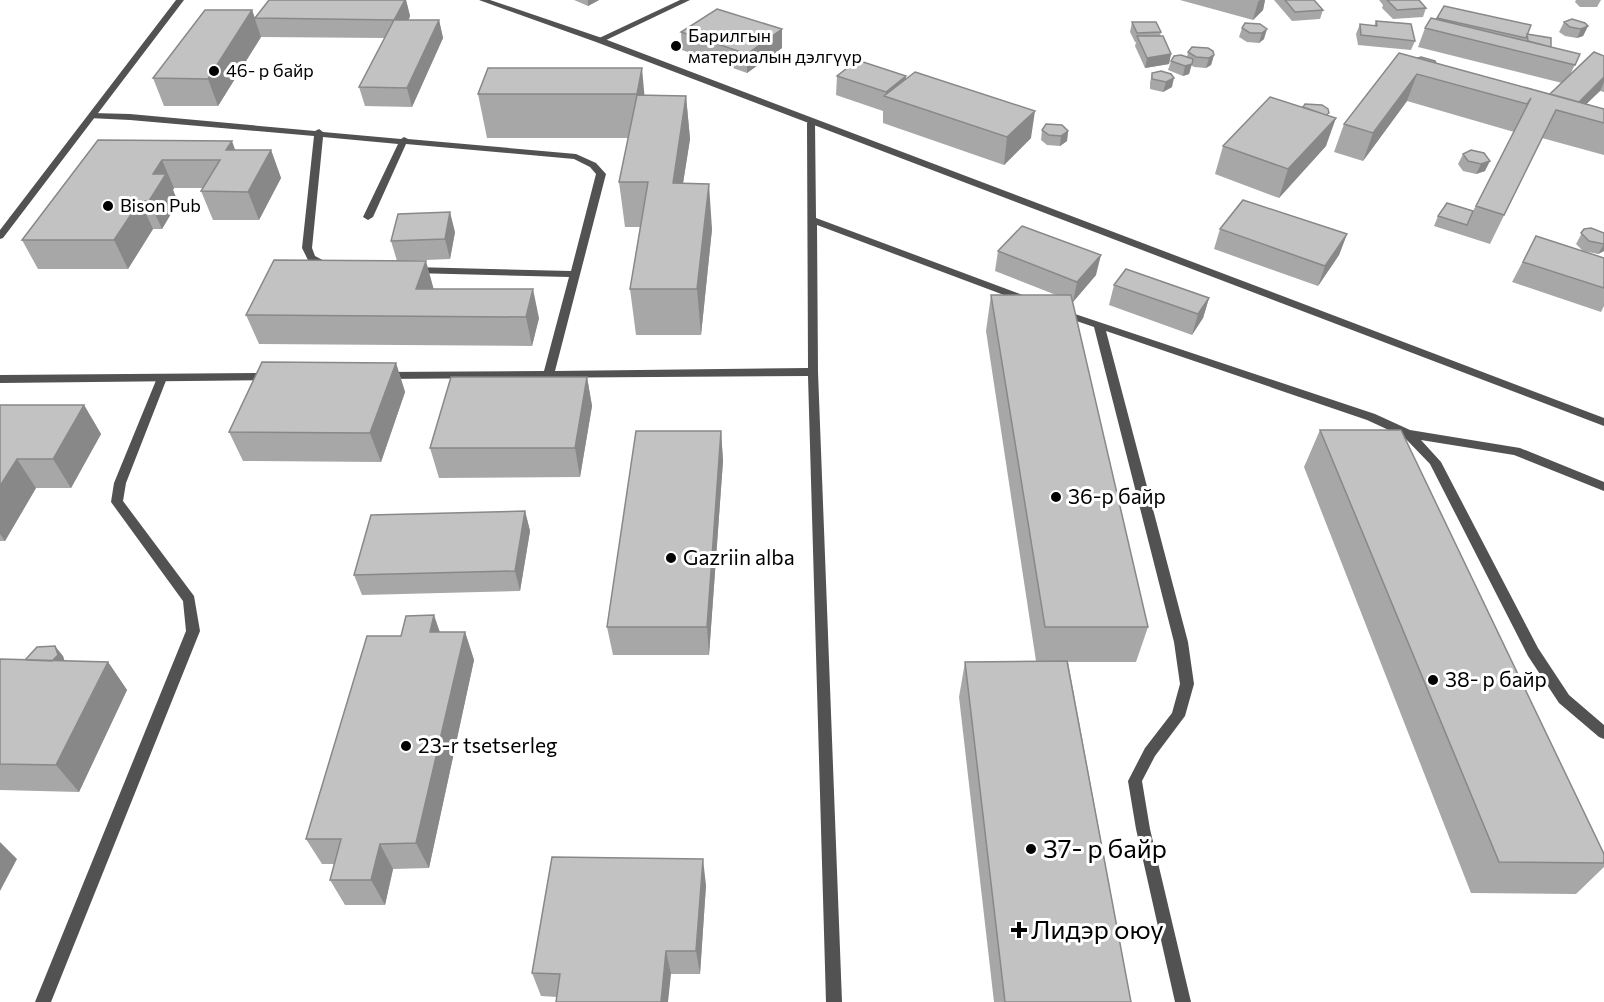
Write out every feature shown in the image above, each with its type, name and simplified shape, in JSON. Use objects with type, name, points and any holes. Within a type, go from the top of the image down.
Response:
[{"type":"street","points":[[0,236],[180,0]]},
{"type":"street","points":[[483,0],[599,40],[811,123],[1604,422]]},
{"type":"street","points":[[599,40],[686,0]]},
{"type":"street","points":[[92,116],[404,140],[576,157],[593,165],[602,174],[549,374]]},
{"type":"street","points":[[811,123],[813,372],[834,1002]]},
{"type":"street","points":[[319,132],[307,248],[311,258],[325,267],[337,267]]},
{"type":"street","points":[[368,217],[404,140]]},
{"type":"street","points":[[812,220],[1033,302]]},
{"type":"street","points":[[397,269],[575,274]]},
{"type":"street","points":[[1044,306],[1371,417],[1408,434],[1516,451],[1604,487]]},
{"type":"street","points":[[1099,326],[1181,642],[1187,684],[1178,716],[1150,752],[1135,781],[1143,830],[1183,1002]]},
{"type":"street","points":[[373,376],[813,372]]},
{"type":"street","points":[[0,379],[279,377]]},
{"type":"street","points":[[43,1002],[193,631],[189,600],[117,502],[120,483],[162,378]]},
{"type":"street","points":[[1408,434],[1435,462],[1533,652],[1564,699],[1604,733]]},
{"type":"building","points":[[269,0],[405,0],[394,20],[255,18]]},
{"type":"building","points":[[1285,0],[1314,0],[1323,10],[1295,12]]},
{"type":"building","points":[[1387,0],[1419,0],[1426,8],[1397,10]]},
{"type":"building","points":[[1444,6],[1531,25],[1526,38],[1437,18]]},
{"type":"building","points":[[717,9],[782,29],[747,54],[681,32]]},
{"type":"building","points":[[205,10],[252,10],[208,79],[153,78]]},
{"type":"building","points":[[1431,18],[1580,54],[1575,65],[1425,28]]},
{"type":"building","points":[[1572,19],[1588,26],[1581,29],[1570,27],[1564,22]]},
{"type":"building","points":[[394,20],[439,20],[407,88],[359,87]]},
{"type":"building","points":[[1376,21],[1411,24],[1415,41],[1361,35],[1360,24],[1377,26]]},
{"type":"building","points":[[1132,22],[1156,22],[1161,32],[1137,33]]},
{"type":"building","points":[[1245,23],[1260,24],[1267,29],[1262,33],[1250,33],[1242,28]]},
{"type":"building","points":[[1527,34],[1551,38],[1551,47],[1528,41]]},
{"type":"building","points":[[1137,36],[1163,36],[1171,54],[1147,58]]},
{"type":"building","points":[[1192,47],[1208,48],[1213,51],[1214,55],[1209,58],[1196,57],[1188,52]]},
{"type":"building","points":[[1594,52],[1604,56],[1604,77],[1579,102],[1550,94]]},
{"type":"building","points":[[1399,53],[1604,109],[1604,123],[1556,110],[1504,215],[1476,206],[1531,98],[1527,104],[1417,74],[1373,133],[1344,124]]},
{"type":"building","points":[[1181,55],[1193,59],[1192,64],[1185,66],[1171,61],[1174,56]]},
{"type":"building","points":[[1418,58],[1435,61],[1436,63]]},
{"type":"building","points":[[857,60],[906,76],[886,92],[837,76]]},
{"type":"building","points":[[488,68],[642,68],[637,94],[478,94]]},
{"type":"building","points":[[1161,71],[1171,74],[1174,78],[1166,82],[1152,79],[1152,73]]},
{"type":"building","points":[[915,72],[1035,111],[1007,137],[884,96]]},
{"type":"building","points":[[637,95],[686,96],[673,183],[709,184],[697,289],[630,289],[648,182],[619,182]]},
{"type":"building","points":[[1270,97],[1336,118],[1288,169],[1223,146]]},
{"type":"building","points":[[1305,104],[1322,105],[1328,109],[1329,113],[1326,115],[1303,107]]},
{"type":"building","points":[[1046,124],[1062,125],[1068,131],[1061,136],[1049,135],[1042,130]]},
{"type":"building","points":[[98,140],[232,141],[226,150],[271,150],[248,192],[201,191],[220,160],[162,160],[153,174],[166,174],[149,201],[140,201],[114,240],[22,240]]},
{"type":"building","points":[[1471,150],[1484,153],[1490,161],[1481,164],[1468,161],[1463,154]]},
{"type":"building","points":[[1243,200],[1347,234],[1325,266],[1220,229]]},
{"type":"building","points":[[1447,203],[1473,211],[1467,225],[1438,216]]},
{"type":"building","points":[[450,212],[445,239],[391,241],[398,214]]},
{"type":"building","points":[[1022,226],[1101,255],[1077,282],[998,251]]},
{"type":"building","points":[[1591,228],[1604,233],[1604,244],[1589,241],[1581,233],[1584,229]]},
{"type":"building","points":[[1536,236],[1604,258],[1604,288],[1523,262]]},
{"type":"building","points":[[274,260],[426,261],[416,289],[533,289],[526,317],[246,315]]},
{"type":"building","points":[[1126,269],[1209,298],[1198,314],[1114,285]]},
{"type":"building","name":"36-р байр","points":[[991,295],[1071,295],[1148,627],[1045,627]]},
{"type":"building","points":[[262,362],[396,363],[370,433],[229,432]]},
{"type":"building","points":[[451,377],[587,377],[575,448],[430,448]]},
{"type":"building","points":[[0,405],[84,405],[53,459],[17,459],[0,486]]},
{"type":"building","points":[[1320,430],[1401,430],[1604,854],[1604,863],[1499,862]]},
{"type":"building","name":"Gazriin alba","points":[[636,431],[721,431],[707,627],[607,627]]},
{"type":"building","points":[[525,511],[515,571],[354,575],[371,515]]},
{"type":"building","points":[[434,615],[430,632],[465,632],[416,843],[380,844],[371,880],[330,880],[341,839],[306,839],[367,636],[401,636],[406,616]]},
{"type":"building","points":[[55,646],[58,655],[52,661],[26,659],[37,647]]},
{"type":"building","points":[[0,659],[108,662],[56,765],[0,764]]},
{"type":"building","name":"37- р байр","points":[[1067,661],[1131,1002],[1005,1002],[965,662]]},
{"type":"building","points":[[552,857],[703,859],[696,951],[666,951],[661,1002],[556,1002],[560,974],[532,973]]},
{"type":"place","name":"Барилгын материалын дэлгүүр","points":[[676,46]]},
{"type":"place","name":"46- р байр","points":[[214,71]]},
{"type":"place","name":"Bison Pub","points":[[108,206]]},
{"type":"place","name":"36-р байр","points":[[1056,497]]},
{"type":"place","name":"Gazriin alba","points":[[671,558]]},
{"type":"place","name":"38- р байр","points":[[1433,680]]},
{"type":"place","name":"23-r tsetserleg","points":[[406,746]]},
{"type":"place","name":"37- р байр","points":[[1031,849]]},
{"type":"place","name":"Лидэр оюу","points":[[1019,930]]}]
